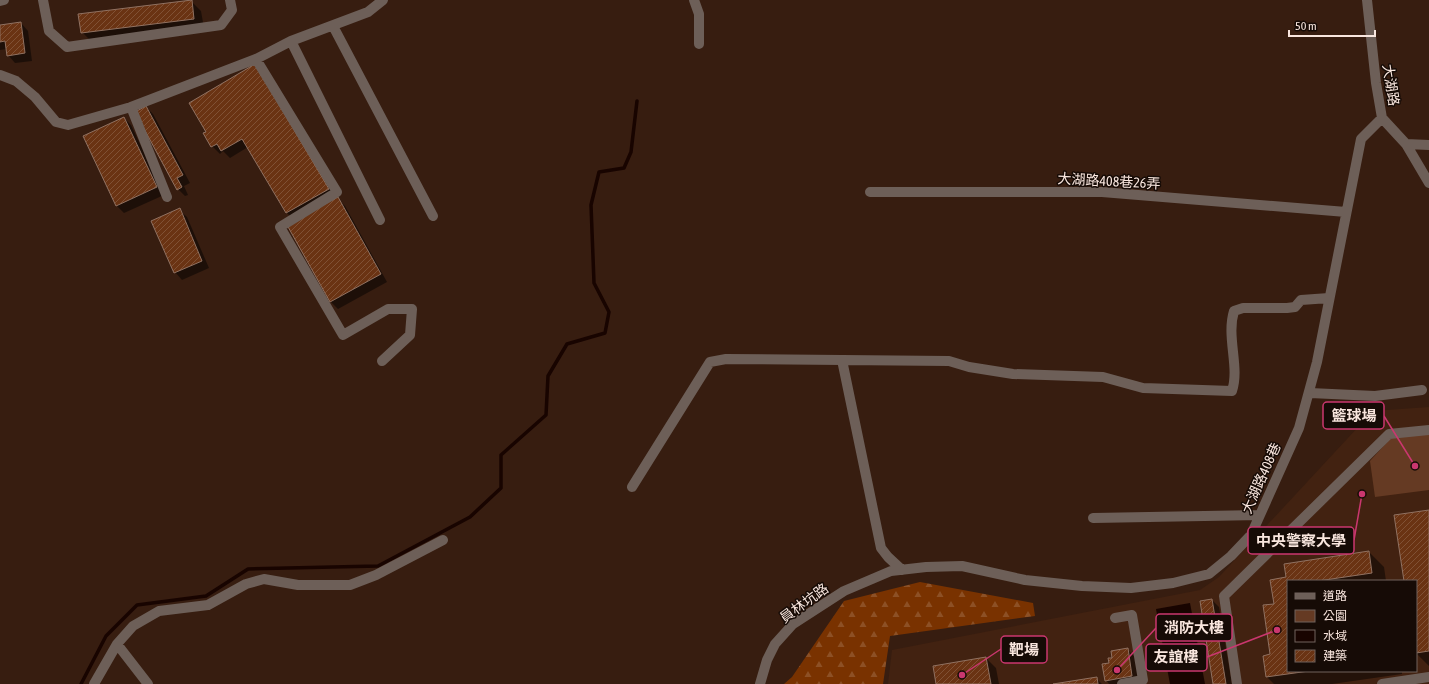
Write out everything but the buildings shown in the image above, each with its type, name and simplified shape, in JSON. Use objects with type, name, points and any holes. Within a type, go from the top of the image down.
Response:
[{"type":"street","points":[[0,1],[4,0]]},
{"type":"street","points":[[44,0],[49,31],[67,46],[221,25],[232,10],[230,0]]},
{"type":"street","points":[[0,75],[16,81],[35,97],[56,122],[68,125],[131,107],[256,59],[291,41],[368,12],[383,0]]},
{"type":"street","points":[[694,0],[699,14],[699,44]]},
{"type":"street","name":"大湖路","points":[[1368,0],[1376,83],[1382,118],[1406,144],[1429,183]]},
{"type":"street","points":[[333,26],[433,216]]},
{"type":"street","points":[[291,41],[380,220]]},
{"type":"street","points":[[256,59],[337,192],[280,227],[343,336],[388,309],[412,309],[410,335],[382,361]]},
{"type":"street","points":[[131,107],[167,197]]},
{"type":"street","name":"大湖路408巷","points":[[891,571],[926,567],[962,566],[1025,580],[1082,586],[1131,588],[1173,583],[1209,574],[1231,556],[1251,535],[1299,428],[1310,392],[1361,139],[1382,118]]},
{"type":"street","points":[[1406,144],[1429,145]]},
{"type":"street","name":"大湖路408巷26弄","points":[[870,192],[1102,192],[1346,212]]},
{"type":"street","points":[[632,487],[710,362],[726,359],[949,361],[969,367],[1013,374],[1103,377],[1143,388],[1232,391],[1234,376],[1230,322],[1234,311],[1243,308],[1287,308],[1294,307],[1301,300],[1329,298]]},
{"type":"street","points":[[842,360],[881,548],[902,570]]},
{"type":"street","points":[[1310,392],[1375,396],[1422,390]]},
{"type":"street","points":[[1237,684],[1224,596],[1389,434],[1429,430]]},
{"type":"street","points":[[1093,518],[1260,515]]},
{"type":"street","points":[[94,684],[117,644],[133,626],[159,611],[208,605],[246,584],[264,579],[298,585],[350,585],[376,575],[443,540]]},
{"type":"street","name":"員林坑路","points":[[760,684],[767,660],[775,644],[793,624],[844,591],[891,571]]},
{"type":"street","points":[[1115,618],[1132,615],[1143,680],[1122,684]]},
{"type":"street","points":[[117,644],[148,684]]},
{"type":"street","points":[[1382,684],[1429,677]]},
{"type":"shaded area","points":[[1429,407],[1429,684],[888,684],[892,650],[1200,590],[1219,577],[1373,411]]},
{"type":"green space","points":[[1429,433],[1429,490],[1375,497],[1370,461],[1391,438]]},
{"type":"green space","points":[[920,582],[1033,603],[1035,616],[890,636],[883,684],[784,684],[792,677],[844,601]]},
{"type":"water","points":[[1190,603],[1205,684],[1170,684],[1156,609]]},
{"type":"waterway","points":[[81,684],[106,636],[137,605],[206,596],[248,569],[378,566],[470,517],[501,488],[501,455],[546,415],[548,376],[567,344],[605,333],[609,312],[594,283],[591,205],[599,172],[624,168],[631,152],[637,101]]},
{"type":"place","name":"籃球場","points":[[1415,466]]},
{"type":"place","name":"中央警察大學","points":[[1362,494]]},
{"type":"place","name":"友誼樓","points":[[1277,630]]},
{"type":"place","name":"消防大樓","points":[[1117,670]]},
{"type":"place","name":"靶場","points":[[962,675]]}]
